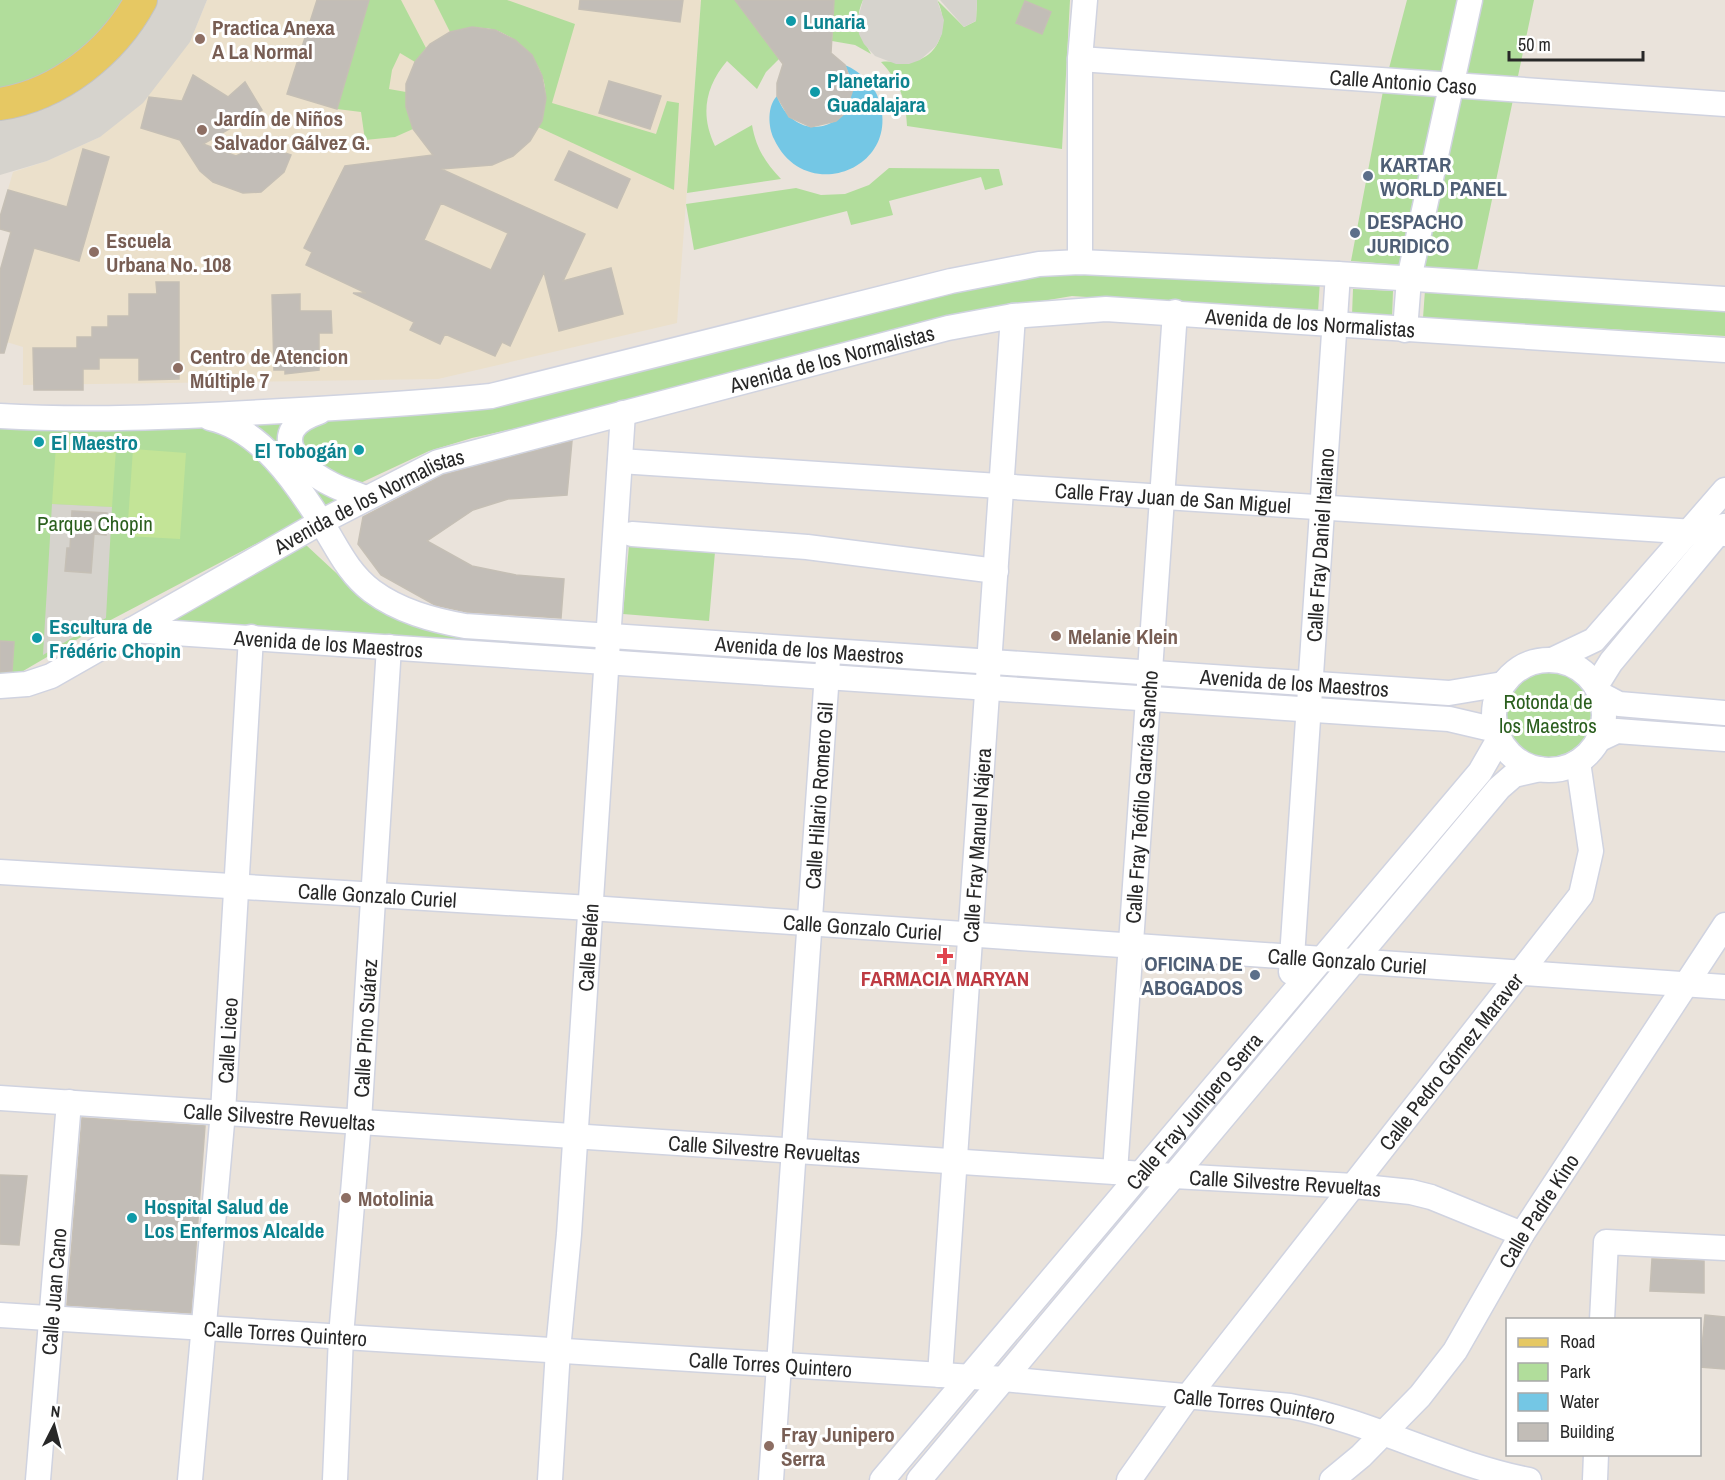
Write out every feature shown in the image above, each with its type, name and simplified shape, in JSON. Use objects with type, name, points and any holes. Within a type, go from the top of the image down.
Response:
[{"type":"main road","points":[[0,104],[45,91],[85,67],[117,36],[141,0]]},
{"type":"street","points":[[1080,262],[1080,59],[1085,0]]},
{"type":"street","points":[[1405,330],[1409,279],[1470,0]]},
{"type":"street","name":"Calle Antonio Caso","points":[[1080,59],[1725,104]]},
{"type":"street","name":"Avenida de los Normalistas","points":[[0,416],[50,419],[204,417],[491,396],[951,281],[1039,264],[1080,262],[1338,274],[1725,299]]},
{"type":"street","name":"Calle Fray Daniel Italiano","points":[[1290,998],[1338,274]]},
{"type":"street","name":"Avenida de los Normalistas","points":[[0,686],[27,684],[51,676],[321,522],[438,462],[948,328],[1013,316],[1106,309],[1725,350]]},
{"type":"street","name":"Calle Fray Teófilo García Sancho","points":[[1114,1172],[1175,312]]},
{"type":"street","name":"Calle Fray Manuel Nájera","points":[[940,1375],[1013,316]]},
{"type":"street","points":[[327,409],[303,417],[295,424],[290,431],[290,448],[304,465],[330,484],[366,498]]},
{"type":"street","name":"Calle Belén","points":[[550,1480],[576,1135],[623,413]]},
{"type":"street","name":"Avenida de los Maestros","points":[[204,417],[221,420],[253,438],[286,474],[321,522],[340,558],[372,591],[415,614],[465,626],[1449,693],[1503,684]]},
{"type":"street","name":"Calle Fray Juan de San Miguel","points":[[620,461],[1690,532],[1722,531]]},
{"type":"street","points":[[1725,490],[1594,640],[1552,660],[1525,665],[1503,684],[1495,706],[1498,735],[1509,753],[1524,764],[1540,769],[1553,770],[1578,762],[1598,740],[1617,731],[1725,739]]},
{"type":"street","points":[[1598,740],[1603,725],[1604,710],[1598,690],[1611,662],[1722,531]]},
{"type":"street","points":[[632,534],[807,548],[996,571]]},
{"type":"street","name":"Avenida de los Maestros","points":[[131,630],[607,660],[1449,719],[1498,735]]},
{"type":"street","name":"Calle Liceo","points":[[190,1480],[223,1112],[251,637]]},
{"type":"street","name":"Calle Pino Suárez","points":[[334,1480],[341,1336],[375,895],[389,647]]},
{"type":"street","name":"Calle Hilario Romero Gil","points":[[771,1480],[829,651]]},
{"type":"street","points":[[1552,660],[1577,667],[1598,690],[1619,704],[1725,712]]},
{"type":"street","name":"Calle Fray Junípero Serra","points":[[882,1480],[1480,771],[1498,735]]},
{"type":"street","name":"Calle Pedro Gómez Maraver","points":[[1130,1480],[1189,1395],[1581,896],[1588,875],[1591,851],[1578,762]]},
{"type":"street","name":"Calle Fray Junípero Serra","points":[[919,1480],[1499,788],[1514,775],[1540,769]]},
{"type":"street","name":"Calle Gonzalo Curiel","points":[[0,872],[590,908],[1725,987]]},
{"type":"street","name":"Calle Padre Kino","points":[[1332,1480],[1384,1433],[1420,1396],[1455,1351],[1522,1234],[1725,925]]},
{"type":"street","name":"Calle Silvestre Revueltas","points":[[0,1098],[794,1149],[1140,1174],[1354,1186],[1431,1197],[1522,1234]]},
{"type":"street","name":"Calle Juan Cano","points":[[38,1480],[49,1318],[69,1102]]},
{"type":"street","points":[[1602,1318],[1606,1242],[1725,1248]]},
{"type":"street","name":"Calle Torres Quintero","points":[[0,1315],[1004,1379],[1189,1395],[1290,1406],[1322,1412],[1492,1473],[1529,1480]]},
{"type":"street","points":[[1595,1480],[1596,1456]]},
{"type":"shaded area","points":[[156,0],[207,0],[190,42],[143,103],[100,137],[47,161],[0,175],[0,121],[8,118]]},
{"type":"shaded area","points":[[207,0],[701,0],[677,323],[438,379],[23,385],[23,347],[0,340],[11,233],[0,229],[0,217],[13,172],[47,161],[100,137],[190,42]]},
{"type":"shaded area","points":[[863,0],[937,0],[944,20],[942,34],[936,46],[920,60],[909,64],[896,64],[875,56],[864,44],[859,34],[857,22]]},
{"type":"shaded area","points":[[940,0],[977,0],[976,21],[964,27]]},
{"type":"shaded area","points":[[52,504],[112,507],[106,618],[43,655]]},
{"type":"green space","points":[[0,0],[128,0],[110,27],[43,79],[0,92]]},
{"type":"green space","points":[[369,0],[401,0],[426,48],[415,62],[400,53],[392,70],[389,89],[406,92],[406,107],[413,129],[395,137],[365,140],[361,112],[337,109]]},
{"type":"green space","points":[[434,0],[507,0],[575,24],[552,103],[656,134],[667,101],[679,103],[674,190],[538,127],[545,89],[543,78],[532,57],[515,41],[495,30],[478,28],[450,32]]},
{"type":"green space","points":[[701,0],[735,0],[779,59],[766,72],[757,89],[727,61],[714,81],[706,112],[710,135],[715,146],[752,125],[762,154],[781,179],[687,193]]},
{"type":"green space","points":[[834,0],[863,0],[858,22],[871,54],[855,45],[832,41]]},
{"type":"green space","points":[[937,0],[964,27],[976,21],[977,0],[1070,0],[1062,149],[907,126],[900,91],[893,76],[881,62],[918,60],[933,50],[938,43],[942,26]]},
{"type":"green space","points":[[1407,0],[1534,0],[1477,271],[1351,261],[1383,91]]},
{"type":"green space","points":[[889,168],[999,169],[1003,185],[985,190],[981,177],[889,201],[893,215],[851,225],[847,211],[694,250],[686,204],[796,188],[821,195],[845,194],[869,185]]},
{"type":"green space","points":[[1035,272],[1320,280],[1318,312],[1072,296],[942,318],[579,414],[472,438],[429,451],[354,486],[300,451],[296,434],[308,421],[426,414]]},
{"type":"green space","points":[[1353,289],[1393,291],[1392,318],[1352,315]]},
{"type":"green space","points":[[1425,290],[1725,310],[1725,336],[1423,318]]},
{"type":"green space","points":[[290,418],[294,463],[247,419]]},
{"type":"green space","name":"Parque Chopin","points":[[0,424],[50,428],[210,428],[244,439],[311,515],[105,623],[18,674],[0,674]]},
{"type":"green space","points":[[56,445],[116,449],[112,507],[52,504]]},
{"type":"green space","points":[[133,449],[186,453],[180,539],[127,536]]},
{"type":"green space","points":[[300,469],[345,496],[321,508]]},
{"type":"green space","points":[[306,545],[347,583],[384,608],[594,644],[593,652],[169,620]]},
{"type":"green space","points":[[629,545],[715,552],[709,621],[623,614]]},
{"type":"green space","name":"Rotonda de los Maestros","points":[[1548,669],[1565,672],[1579,682],[1589,696],[1592,713],[1589,730],[1579,744],[1565,754],[1548,757],[1531,754],[1517,744],[1507,730],[1504,713],[1507,696],[1517,682],[1531,672]]},
{"type":"water","points":[[845,65],[866,79],[877,94],[882,124],[877,145],[864,160],[847,170],[827,174],[807,171],[788,159],[774,139],[770,123],[771,105],[777,96],[787,114],[801,124],[815,127],[830,124],[842,115],[850,102],[851,85]]},
{"type":"building","points":[[317,0],[369,0],[337,109],[287,94]]},
{"type":"building","points":[[580,0],[683,0],[680,22],[579,9]]},
{"type":"building","points":[[735,0],[834,0],[831,53],[845,65],[853,89],[845,113],[836,121],[811,127],[789,117],[777,96],[777,83],[783,64]]},
{"type":"building","points":[[1025,1],[1051,12],[1042,34],[1016,23]]},
{"type":"building","points":[[472,27],[495,30],[515,40],[532,55],[542,76],[546,98],[542,121],[530,141],[513,156],[492,165],[441,169],[585,234],[563,281],[611,268],[623,314],[559,331],[544,272],[510,346],[502,342],[495,356],[445,334],[440,344],[410,330],[414,322],[353,293],[366,293],[306,265],[312,252],[304,248],[345,166],[433,155],[413,129],[406,107],[406,84],[415,62],[430,44],[450,32]],"holes":[[[441,203],[508,233],[491,270],[424,240]]]},
{"type":"building","points":[[193,75],[228,97],[245,82],[262,110],[203,144],[236,156],[247,151],[253,142],[291,155],[284,172],[261,192],[243,193],[213,182],[200,171],[180,140],[141,128],[149,97],[182,101]]},
{"type":"building","points":[[609,81],[661,96],[650,129],[599,113]]},
{"type":"building","points":[[83,149],[109,157],[79,261],[34,248],[4,353],[0,353],[0,271],[11,232],[0,229],[0,217],[8,190],[67,207]]},
{"type":"building","points":[[569,151],[630,179],[617,208],[555,180]]},
{"type":"building","points":[[156,282],[179,282],[179,379],[139,380],[139,358],[99,358],[99,369],[83,369],[83,390],[34,390],[33,348],[77,348],[77,337],[92,337],[92,327],[108,327],[108,316],[129,316],[129,294],[157,294]]},
{"type":"building","points":[[300,294],[300,311],[331,311],[332,333],[319,333],[319,370],[285,374],[285,370],[274,370],[272,295]]},
{"type":"building","points":[[572,441],[567,495],[508,499],[473,510],[427,541],[472,566],[516,575],[564,579],[561,618],[467,612],[435,605],[381,575],[358,544],[363,517],[443,475]]},
{"type":"building","points":[[72,511],[107,513],[106,535],[94,534],[91,573],[65,571],[67,548],[70,548]]},
{"type":"building","points":[[0,641],[14,642],[12,671],[0,672]]},
{"type":"building","name":"Hospital Salud de Los Enfermos Alcalde","points":[[82,1118],[205,1126],[191,1313],[67,1305]]},
{"type":"building","points":[[0,1175],[27,1176],[19,1245],[0,1244]]},
{"type":"building","points":[[1652,1259],[1704,1261],[1704,1293],[1650,1291]]},
{"type":"building","points":[[1705,1315],[1725,1317],[1725,1369],[1701,1367]]},
{"type":"place","name":"Lunaria","points":[[791,21]]},
{"type":"place","name":"Practica Anexa A La Normal","points":[[200,39]]},
{"type":"place","name":"Planetario Guadalajara","points":[[815,92]]},
{"type":"place","name":"Jardín de Niños Salvador Gálvez G.","points":[[202,130]]},
{"type":"place","name":"KARTAR WORLD PANEL","points":[[1368,176]]},
{"type":"place","name":"DESPACHO JURIDICO","points":[[1355,233]]},
{"type":"place","name":"Escuela Urbana No. 108","points":[[94,252]]},
{"type":"place","name":"Centro de Atencion Múltiple 7","points":[[178,368]]},
{"type":"place","name":"El Maestro","points":[[39,442]]},
{"type":"place","name":"El Tobogán","points":[[359,450]]},
{"type":"place","name":"Melanie Klein","points":[[1056,636]]},
{"type":"place","name":"Escultura de Frédéric Chopin","points":[[37,638]]},
{"type":"place","name":"FARMACIA MARYAN","points":[[945,956]]},
{"type":"place","name":"OFICINA DE ABOGADOS","points":[[1255,975]]},
{"type":"place","name":"Motolinia","points":[[346,1198]]},
{"type":"place","name":"Hospital Salud de Los Enfermos Alcalde","points":[[132,1218]]},
{"type":"place","name":"Fray Junipero Serra","points":[[769,1446]]}]
